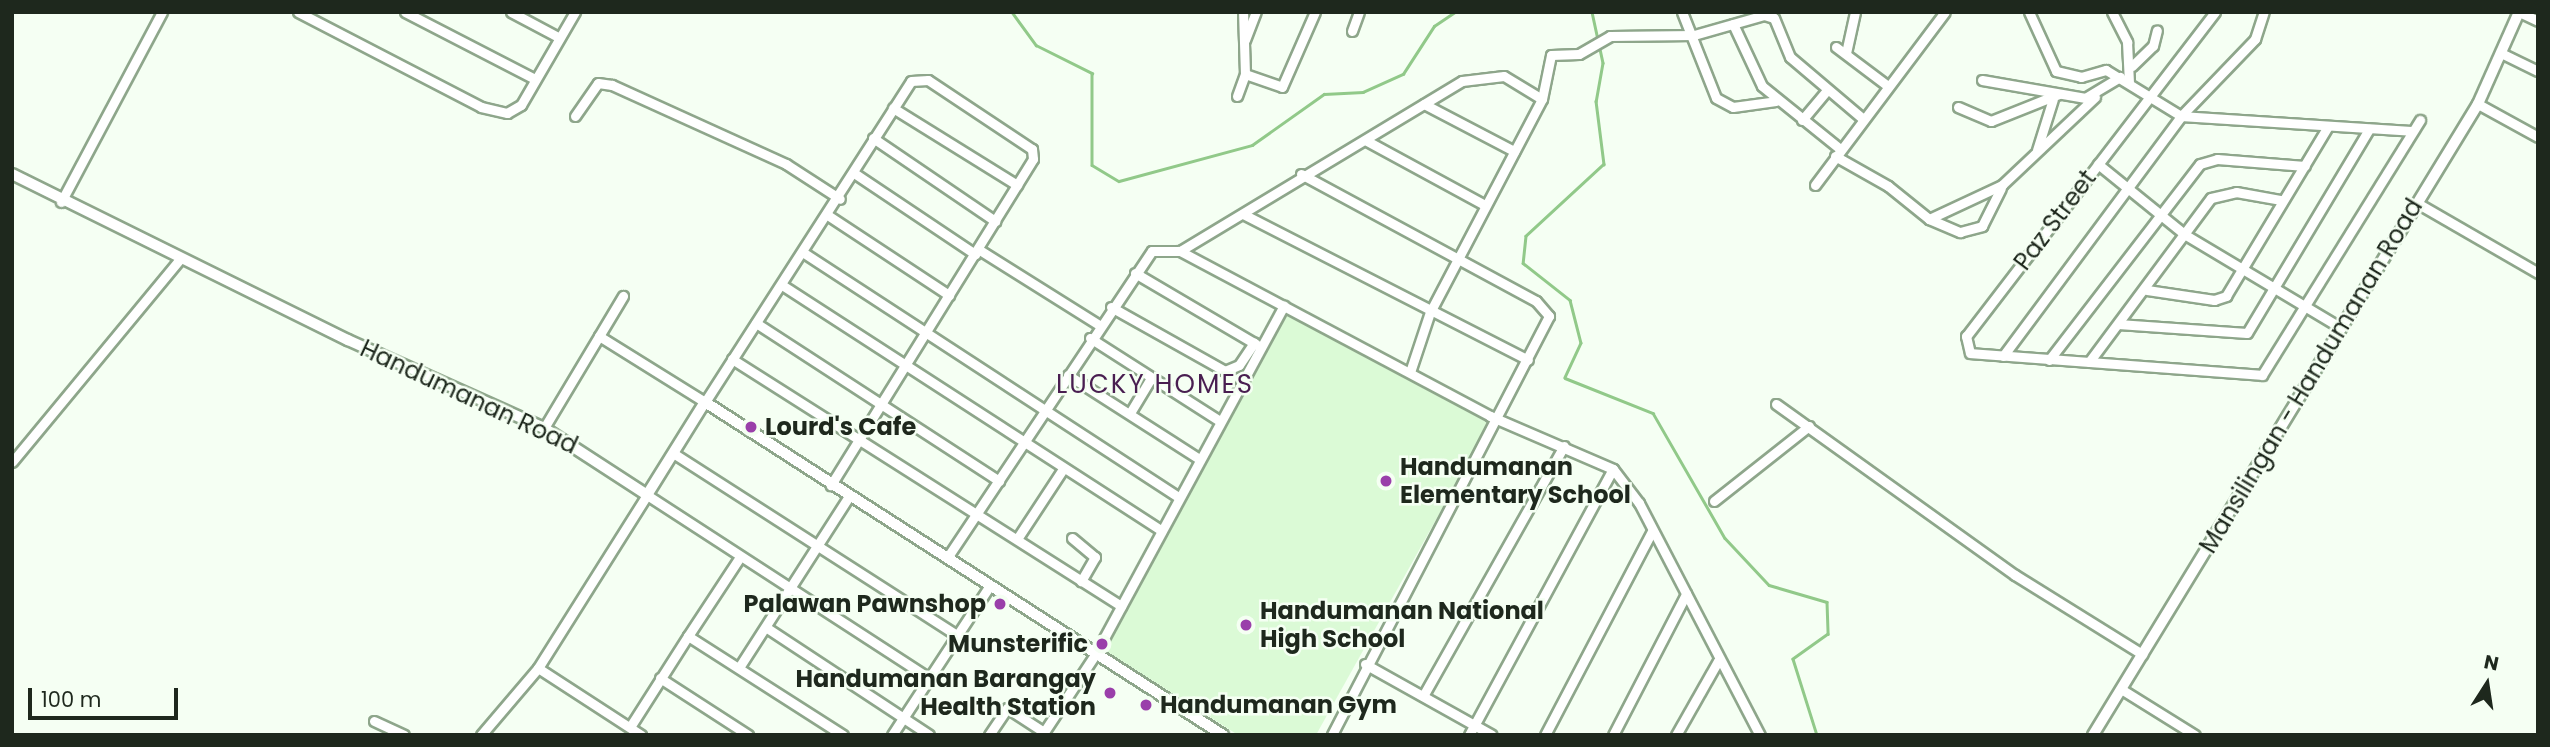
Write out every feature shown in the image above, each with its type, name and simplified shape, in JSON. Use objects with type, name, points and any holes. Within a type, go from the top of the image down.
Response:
[{"type":"street","points":[[61,202],[162,12]]},
{"type":"street","points":[[298,12],[481,107],[507,113],[521,105],[533,78],[575,12]]},
{"type":"street","points":[[405,12],[533,78]]},
{"type":"street","points":[[511,12],[558,37]]},
{"type":"street","points":[[1237,96],[1245,74],[1241,48],[1243,12]]},
{"type":"street","points":[[1241,48],[1256,12]]},
{"type":"street","points":[[1245,74],[1282,87],[1315,12]]},
{"type":"street","points":[[1352,31],[1359,12]]},
{"type":"street","points":[[1682,12],[1695,35],[1723,104],[1776,101]]},
{"type":"street","points":[[1846,53],[1855,12]]},
{"type":"street","points":[[1815,185],[1862,118],[1945,12]]},
{"type":"street","points":[[2112,12],[2132,66],[2129,83]]},
{"type":"street","name":"Paz Street","points":[[2003,356],[1970,353],[1965,345],[2098,164],[2152,98],[2215,12]]},
{"type":"street","points":[[2003,356],[2181,116],[2255,39],[2264,12]]},
{"type":"street","points":[[2519,12],[2538,21]]},
{"type":"street","name":"Mansilingan - Handumanan Road","points":[[2093,735],[2478,104],[2503,54],[2519,12]]},
{"type":"street","points":[[2036,14],[2056,71],[2081,76],[2106,70],[2181,116],[2411,131]]},
{"type":"street","points":[[1410,372],[1430,312],[1542,99],[1551,55],[1595,47],[1610,36],[1695,35],[1733,24],[1774,18],[1790,57],[1826,91],[1862,118]]},
{"type":"street","points":[[1733,24],[1754,73],[1776,101],[1838,152],[1888,186],[1929,219],[1960,232],[1982,226],[2002,185]]},
{"type":"street","points":[[2132,66],[2153,46],[2157,30]]},
{"type":"street","points":[[1836,47],[1888,86]]},
{"type":"street","points":[[2503,54],[2538,71]]},
{"type":"street","points":[[1180,251],[1243,214],[1301,174],[1367,141],[1462,81],[1485,75],[1504,76],[1542,99]]},
{"type":"street","points":[[1929,219],[2002,185],[2119,77]]},
{"type":"street","points":[[481,735],[538,668],[732,359],[840,199],[873,138],[911,81],[928,80],[1032,149],[1017,185],[831,485]]},
{"type":"street","points":[[1982,80],[2056,96],[2095,97]]},
{"type":"street","points":[[575,116],[598,83],[611,85],[786,163],[840,199]]},
{"type":"street","points":[[1802,120],[1826,91]]},
{"type":"street","points":[[1958,107],[1991,121],[2056,96]]},
{"type":"street","points":[[2035,153],[2056,96]]},
{"type":"street","points":[[1424,104],[1514,151]]},
{"type":"street","points":[[2478,104],[2538,137]]},
{"type":"street","points":[[893,108],[1017,185]]},
{"type":"street","points":[[2003,356],[2257,377],[2305,310],[2420,120]]},
{"type":"street","points":[[2147,290],[2220,299],[2244,268],[2281,200],[2305,166],[2328,125]]},
{"type":"street","points":[[2118,324],[2239,336],[2252,327],[2369,129]]},
{"type":"street","points":[[873,138],[995,221]]},
{"type":"street","points":[[1367,141],[1485,205]]},
{"type":"street","points":[[2049,360],[2200,164],[2217,159],[2305,166]]},
{"type":"street","points":[[2098,164],[2184,234],[2244,268],[2305,310],[2341,328]]},
{"type":"street","points":[[854,173],[976,252],[1099,325]]},
{"type":"street","name":"Handumanan Road","points":[[12,174],[61,202],[180,259],[544,428],[647,495]]},
{"type":"street","points":[[1301,174],[1548,311],[1528,360],[1499,418],[1365,664],[1332,735]]},
{"type":"street","points":[[2089,362],[2147,290],[2211,198],[2236,192],[2281,200]]},
{"type":"street","points":[[2417,203],[2538,273]]},
{"type":"street","points":[[1243,214],[1528,360]]},
{"type":"street","points":[[829,216],[949,295]]},
{"type":"street","points":[[947,558],[1135,273],[1152,251],[1180,251],[1499,418],[1613,468],[1652,531],[1718,661],[1760,735]]},
{"type":"street","points":[[804,253],[924,335],[1177,496]]},
{"type":"street","points":[[12,462],[180,259]]},
{"type":"street","points":[[1135,273],[1257,345]]},
{"type":"street","points":[[782,285],[904,368],[1161,530]]},
{"type":"street","points":[[544,428],[623,296]]},
{"type":"street","points":[[989,735],[1007,708],[1043,734],[1096,653],[1257,345],[1284,306]]},
{"type":"street","points":[[1111,307],[1226,371],[1257,345]]},
{"type":"street","points":[[757,323],[879,407],[999,481]]},
{"type":"street","points":[[599,336],[1223,735]]},
{"type":"street","points":[[1090,338],[1218,420]]},
{"type":"street","points":[[732,359],[1121,606]]},
{"type":"street","points":[[1068,375],[1198,458]]},
{"type":"street","points":[[1130,413],[1151,378]]},
{"type":"street","points":[[1776,404],[2015,575],[2142,654]]},
{"type":"street","points":[[1714,501],[1809,426]]},
{"type":"street","points":[[1423,696],[1564,446]]},
{"type":"street","points":[[673,453],[958,636]]},
{"type":"street","points":[[1469,735],[1613,468]]},
{"type":"street","points":[[1017,540],[1063,469]]},
{"type":"street","points":[[647,495],[737,559],[930,679]]},
{"type":"street","points":[[740,666],[767,628],[849,496]]},
{"type":"street","points":[[1545,735],[1652,531]]},
{"type":"street","points":[[1072,538],[1095,557],[1082,581]]},
{"type":"street","points":[[630,727],[737,559]]},
{"type":"street","points":[[892,735],[990,585]]},
{"type":"street","points":[[1613,735],[1686,594]]},
{"type":"street","points":[[767,628],[929,735]]},
{"type":"street","points":[[688,636],[740,666],[828,731],[842,735]]},
{"type":"street","points":[[1676,735],[1718,661]]},
{"type":"street","points":[[1365,664],[1492,735]]},
{"type":"street","points":[[538,668],[641,735]]},
{"type":"street","points":[[660,678],[748,735]]},
{"type":"street","points":[[2120,689],[2195,735]]},
{"type":"street","points":[[374,721],[404,735]]},
{"type":"street","points":[[1747,735],[1753,723]]},
{"type":"shaded area","points":[[1285,312],[1491,421],[1316,735],[1238,735],[1103,649]]},
{"type":"waterway","points":[[1012,12],[1036,45],[1092,73],[1092,165],[1119,181],[1252,145],[1324,94],[1363,92],[1403,74],[1434,26],[1455,12]]},
{"type":"waterway","points":[[1592,12],[1603,63],[1596,101],[1604,164],[1526,236],[1523,263],[1570,300],[1581,343],[1565,378],[1653,413],[1725,538],[1769,585],[1827,602],[1828,634],[1793,659],[1817,735]]},
{"type":"place","name":"Lourd's Cafe","points":[[751,427]]},
{"type":"place","name":"Handumanan Elementary School","points":[[1386,481]]},
{"type":"place","name":"Palawan Pawnshop","points":[[1000,604]]},
{"type":"place","name":"Handumanan National High School","points":[[1246,625]]},
{"type":"place","name":"Munsterific","points":[[1102,644]]},
{"type":"place","name":"Handumanan Barangay Health Station","points":[[1110,693]]},
{"type":"place","name":"Handumanan Gym","points":[[1146,705]]},
{"type":"district","name":"LUCKY HOMES","points":[[1155,385]]}]
